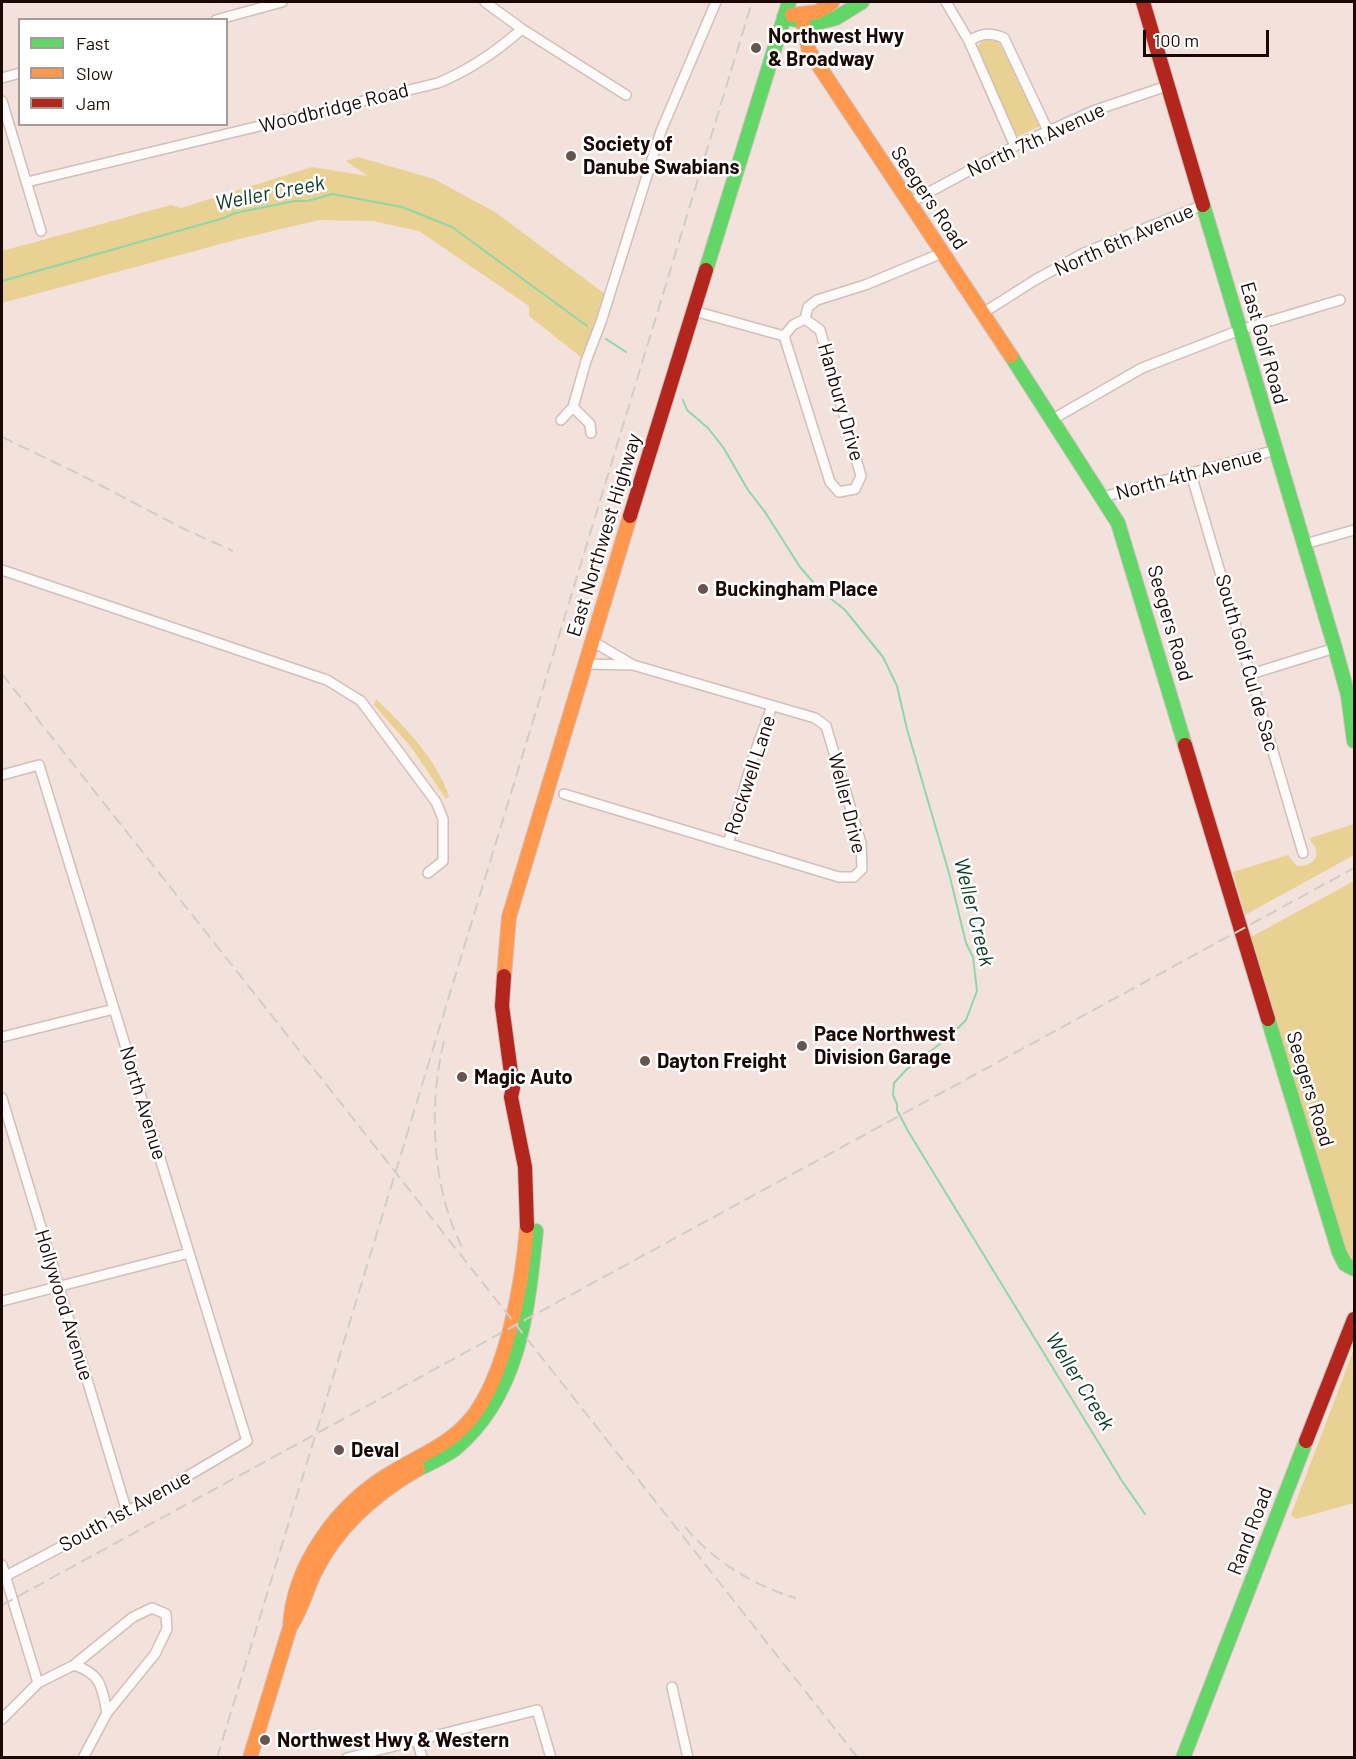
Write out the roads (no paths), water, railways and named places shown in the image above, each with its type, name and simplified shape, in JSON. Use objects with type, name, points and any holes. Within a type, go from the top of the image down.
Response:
[{"type":"main road","points":[[789,2],[804,4],[833,2]]},
{"type":"main road","name":"East Northwest Highway","points":[[250,1758],[290,1627],[298,1616],[316,1571],[334,1540],[372,1498],[467,1439],[498,1400],[510,1375],[528,1301],[537,1224],[534,1164],[520,1096],[513,1088],[502,1006],[509,917],[645,465],[789,2]]},
{"type":"main road","points":[[784,17],[824,11],[833,2]]},
{"type":"main road","points":[[784,17],[813,24],[836,18],[862,2]]},
{"type":"main road","name":"East Golf Road","points":[[1143,2],[1351,701],[1354,741]]},
{"type":"main road","name":"Seegers Road","points":[[803,22],[809,51],[1114,513],[1128,550],[1339,1252],[1345,1264],[1354,1269]]},
{"type":"main road","points":[[809,51],[820,22]]},
{"type":"main road","name":"Rand Road","points":[[1183,1758],[1354,1320]]},
{"type":"street","points":[[223,18],[282,2]]},
{"type":"street","points":[[485,2],[522,29],[626,95]]},
{"type":"street","points":[[561,420],[573,408],[586,361],[601,322],[661,131],[716,2]]},
{"type":"street","points":[[946,2],[969,41],[1015,146]]},
{"type":"street","name":"Woodbridge Road","points":[[27,182],[438,83],[472,67],[501,48],[522,29]]},
{"type":"street","points":[[969,41],[979,34],[992,33],[1004,38],[1048,131]]},
{"type":"street","points":[[2,78],[18,74]]},
{"type":"street","name":"North 7th Avenue","points":[[909,203],[1015,146],[1048,131],[1093,111],[1167,86]]},
{"type":"street","points":[[2,101],[42,231]]},
{"type":"street","name":"North 6th Avenue","points":[[983,314],[1035,280],[1084,254],[1203,205]]},
{"type":"street","name":"Hanbury Drive","points":[[805,319],[820,330],[861,476],[855,489],[839,492],[830,482],[784,336],[793,325],[805,319],[808,307],[817,300],[865,285],[942,253]]},
{"type":"street","points":[[1053,419],[1142,368],[1240,330],[1340,300]]},
{"type":"street","points":[[694,311],[784,336]]},
{"type":"street","points":[[573,408],[590,424],[591,433]]},
{"type":"street","name":"North 4th Avenue","points":[[1103,497],[1276,450]]},
{"type":"street","name":"South Golf Cul de Sac","points":[[1191,474],[1303,853]]},
{"type":"street","points":[[1305,544],[1354,530]]},
{"type":"street","points":[[2,570],[327,680],[361,701],[436,802],[442,819],[443,861],[428,873]]},
{"type":"street","points":[[592,641],[633,666]]},
{"type":"street","points":[[1251,674],[1335,648]]},
{"type":"street","points":[[585,664],[633,666],[772,706]]},
{"type":"street","name":"Weller Drive","points":[[728,844],[839,878],[854,877],[862,869],[861,843],[826,726],[815,718],[772,706]]},
{"type":"street","name":"Rockwell Lane","points":[[728,844],[753,758],[772,706]]},
{"type":"street","name":"North Avenue","points":[[2,775],[39,765],[247,1441]]},
{"type":"street","points":[[564,794],[728,844]]},
{"type":"street","points":[[2,1037],[114,1009]]},
{"type":"street","name":"Hollywood Avenue","points":[[2,1098],[127,1512]]},
{"type":"street","points":[[2,1301],[189,1253]]},
{"type":"street","name":"South 1st Avenue","points":[[3,1577],[127,1512],[247,1441]]},
{"type":"street","points":[[2,1564],[3,1577],[38,1683]]},
{"type":"street","points":[[2,1719],[38,1683],[74,1665],[133,1617],[152,1608],[166,1614],[167,1629],[155,1654],[106,1713],[83,1758]]},
{"type":"street","points":[[74,1665],[93,1673],[99,1681],[106,1713]]},
{"type":"street","points":[[672,1687],[688,1758]]},
{"type":"street","points":[[347,1758],[537,1710],[551,1758]]},
{"type":"street","points":[[417,1739],[422,1758]]},
{"type":"waterway","name":"Weller Creek","points":[[2,281],[235,213],[295,201],[308,201],[332,194],[402,207],[452,227],[587,326]]},
{"type":"waterway","name":"Weller Creek","points":[[606,339],[626,352]]},
{"type":"waterway","name":"Weller Creek","points":[[683,400],[687,410],[708,428],[723,447],[748,490],[800,567],[820,590],[845,610],[883,657],[897,686],[966,943],[973,957],[977,991],[966,1020],[949,1037],[907,1069],[894,1083],[893,1095],[897,1110],[1122,1481],[1145,1514]]},
{"type":"railway","points":[[217,1758],[752,2]]},
{"type":"railway","points":[[2,437],[182,528],[233,551]]},
{"type":"railway","points":[[2,674],[858,1758]]},
{"type":"railway","points":[[2,1605],[1354,868]]},
{"type":"railway","points":[[444,1041],[436,1093],[436,1147],[445,1201],[463,1249]]},
{"type":"railway","points":[[685,1527],[709,1551],[735,1571],[764,1586],[796,1598]]},
{"type":"place","name":"Northwest Hwy & Broadway","points":[[756,48]]},
{"type":"place","name":"Society of Danube Swabians","points":[[571,156]]},
{"type":"place","name":"Buckingham Place","points":[[703,589]]},
{"type":"place","name":"Pace Northwest Division Garage","points":[[802,1046]]},
{"type":"place","name":"Dayton Freight","points":[[645,1061]]},
{"type":"place","name":"Magic Auto","points":[[462,1077]]},
{"type":"place","name":"Deval","points":[[339,1450]]},
{"type":"place","name":"Northwest Hwy & Western","points":[[265,1740]]}]
